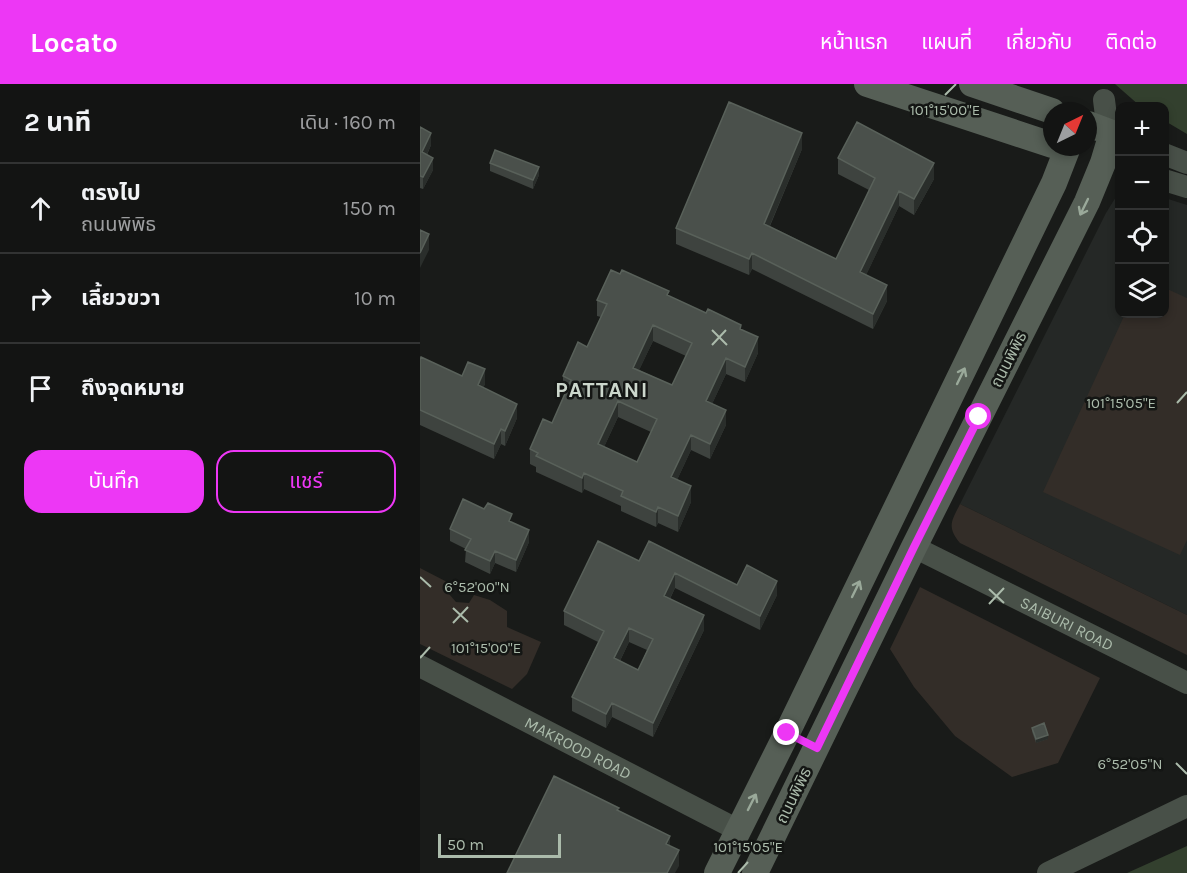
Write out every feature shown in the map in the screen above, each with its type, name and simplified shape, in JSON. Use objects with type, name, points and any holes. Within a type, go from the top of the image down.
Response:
[{"type":"main road","points":[[867,84],[1043,141]]},
{"type":"main road","points":[[972,84],[1043,108]]},
{"type":"main road","points":[[1097,127],[1115,134]]},
{"type":"main road","name":"ถนนพิพิธ","points":[[755,873],[918,539],[1087,202],[1111,165],[1115,140]]},
{"type":"main road","name":"ถนนพิพิธ","points":[[717,873],[1054,183],[1059,156]]},
{"type":"main road","points":[[1086,156],[1111,165]]},
{"type":"main road","points":[[948,403],[979,417]]},
{"type":"main road","points":[[892,516],[918,539]]},
{"type":"main road","points":[[835,632],[866,647]]},
{"type":"main road","points":[[787,733],[817,748]]},
{"type":"main road","points":[[738,830],[768,846]]},
{"type":"street","points":[[1102,98],[1106,117],[1115,132]]},
{"type":"street","points":[[1169,156],[1187,164]]},
{"type":"street","points":[[1169,182],[1187,187]]},
{"type":"street","name":"SAIBURI ROAD","points":[[918,539],[1187,683]]},
{"type":"street","name":"MAKROOD ROAD","points":[[420,666],[738,830]]},
{"type":"street","points":[[1048,873],[1187,806]]},
{"type":"shaded area","points":[[1115,84],[1187,84],[1187,134],[1169,123],[1169,102],[1135,102]]},
{"type":"shaded area","points":[[1115,198],[1115,318],[1169,318],[1169,199],[1187,205],[1187,615],[960,504]]},
{"type":"shaded area","points":[[1169,290],[1187,298],[1187,540],[1180,555],[1043,492],[1123,318],[1169,318]]},
{"type":"shaded area","points":[[960,504],[1187,615],[1187,655],[960,543],[953,533],[952,524]]},
{"type":"shaded area","points":[[420,568],[449,583],[449,594],[456,602],[469,603],[474,595],[490,600],[507,611],[507,627],[541,642],[527,674],[512,689],[420,644]]},
{"type":"shaded area","points":[[920,587],[1100,678],[1058,763],[1012,777],[955,736],[914,687],[890,649]]},
{"type":"shaded area","points":[[1187,846],[1187,873],[1127,873]]},
{"type":"building","points":[[729,102],[802,133],[764,224],[836,259],[875,178],[838,158],[857,122],[934,163],[914,199],[899,191],[860,272],[887,285],[873,314],[752,253],[749,259],[676,228]]},
{"type":"building","points":[[420,127],[431,133],[422,152],[433,158],[423,177],[420,176]]},
{"type":"building","points":[[495,150],[539,167],[533,180],[490,163]]},
{"type":"building","points":[[420,230],[429,234],[420,253]]},
{"type":"building","points":[[611,270],[620,274],[622,270],[669,291],[667,295],[706,313],[708,309],[741,325],[740,329],[758,337],[745,367],[726,358],[706,401],[726,410],[710,444],[691,435],[671,477],[691,486],[678,516],[658,507],[656,512],[621,496],[623,491],[584,473],[582,478],[536,456],[538,453],[530,449],[543,419],[552,423],[571,380],[563,376],[578,342],[587,347],[607,304],[597,300]],"holes":[[[653,325],[692,343],[672,385],[633,368]],[[618,401],[657,419],[637,462],[598,444]]]},
{"type":"building","points":[[421,357],[462,376],[468,362],[485,369],[478,385],[517,404],[505,431],[501,429],[494,444],[420,410]]},
{"type":"building","points":[[463,499],[484,509],[488,503],[512,514],[509,521],[529,530],[516,560],[495,551],[490,561],[465,550],[471,539],[450,529]]},
{"type":"building","points":[[598,541],[639,561],[649,541],[737,585],[747,565],[777,581],[760,616],[675,573],[664,596],[704,615],[653,723],[612,703],[606,714],[572,697],[604,631],[564,611]],"holes":[[[629,628],[653,639],[638,670],[614,658]]]},
{"type":"building","points":[[1044,723],[1048,735],[1036,739],[1032,728]]},
{"type":"building","points":[[554,776],[670,836],[666,844],[679,850],[667,873],[507,873]]},
{"type":"district","name":"PATTANI","points":[[602,389]]},
{"type":"route","points":[[787,733],[817,748],[979,417]]}]
